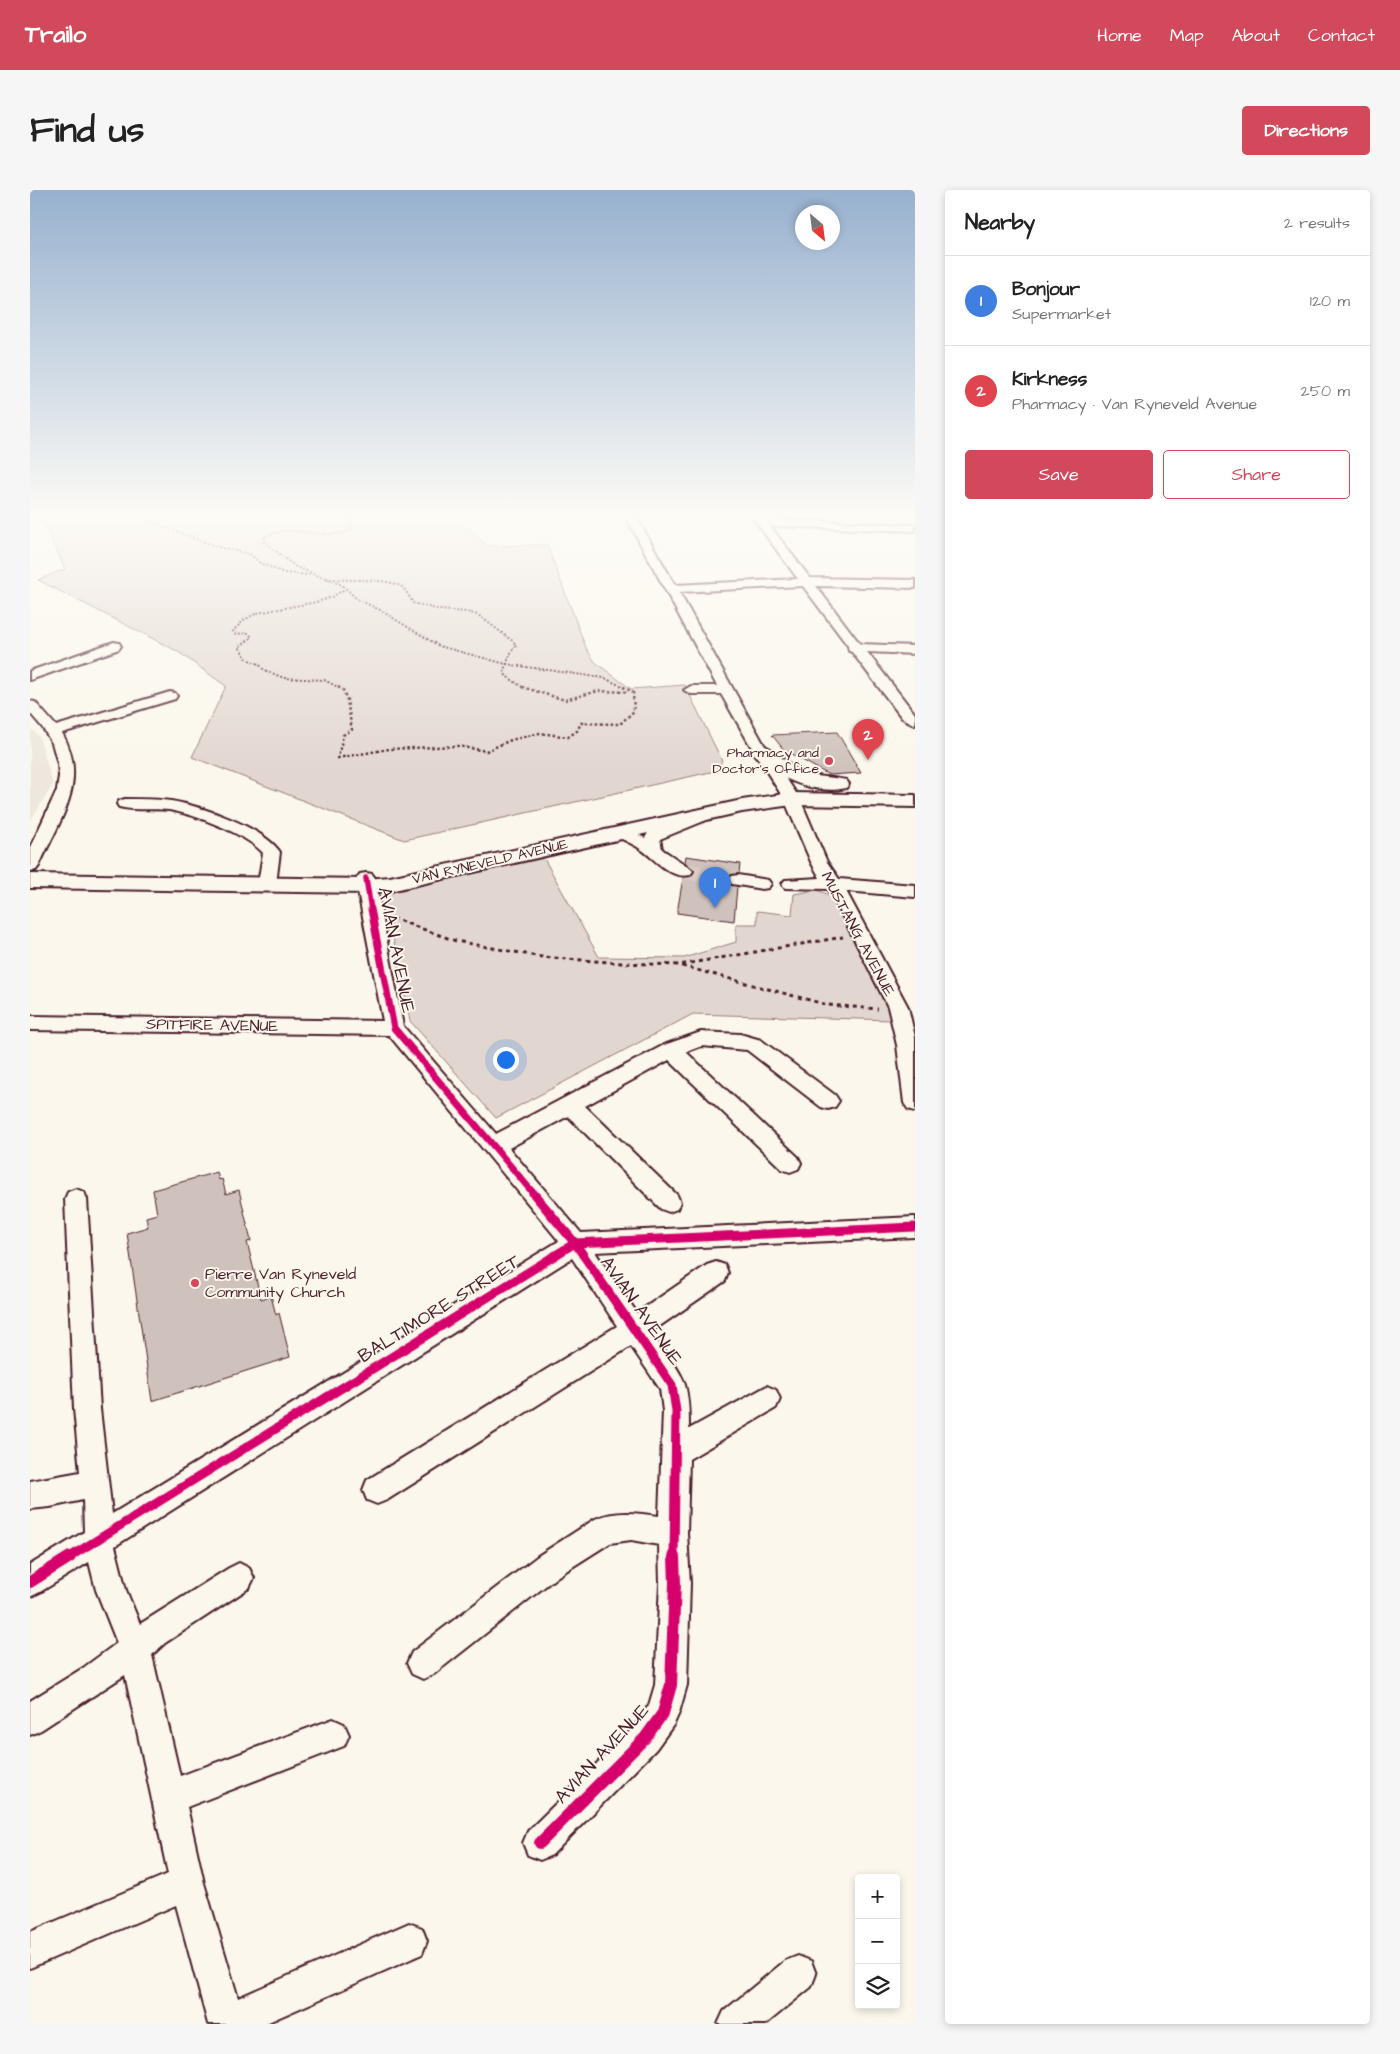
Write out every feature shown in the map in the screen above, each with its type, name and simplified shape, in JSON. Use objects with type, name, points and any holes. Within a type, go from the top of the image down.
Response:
[{"type":"main road","points":[[760,750],[782,770],[799,779],[816,783],[870,787],[915,794]]},
{"type":"main road","name":"VAN RYNEVELD AVENUE","points":[[366,882],[409,870],[670,812],[735,800],[790,795],[915,794]]},
{"type":"main road","name":"VAN RYNEVELD AVENUE","points":[[30,881],[267,881],[390,884],[790,795],[915,801]]},
{"type":"main road","name":"VAN RYNEVELD AVENUE","points":[[30,873],[267,881]]},
{"type":"street","name":"MUSTANG AVENUE","points":[[676,601],[760,750],[790,795],[819,862],[861,934],[900,1013],[911,1045],[915,1103]]},
{"type":"street","points":[[820,601],[854,648],[911,718]]},
{"type":"street","points":[[30,676],[114,646]]},
{"type":"street","points":[[854,648],[915,650]]},
{"type":"street","points":[[691,690],[726,690]]},
{"type":"street","points":[[43,725],[170,696]]},
{"type":"street","points":[[30,705],[43,725],[62,745],[67,768],[65,790],[30,866]]},
{"type":"street","points":[[125,804],[151,804],[181,808],[214,820],[263,842],[272,852],[267,881]]},
{"type":"street","points":[[654,852],[652,839],[655,835],[709,813]]},
{"type":"street","points":[[622,833],[646,845],[684,872]]},
{"type":"street","points":[[738,880],[762,884]]},
{"type":"street","name":"AVIAN AVENUE","points":[[366,882],[394,1028],[575,1244],[672,1385],[676,1411],[673,1533],[675,1583],[671,1685],[663,1713],[645,1738],[540,1843]]},
{"type":"street","points":[[791,884],[833,884],[915,891]]},
{"type":"street","name":"SPITFIRE AVENUE","points":[[30,1023],[394,1028]]},
{"type":"street","points":[[494,1146],[671,1050],[701,1039],[754,1045],[828,1101]]},
{"type":"street","points":[[671,1050],[790,1163]]},
{"type":"street","points":[[569,1104],[668,1202]]},
{"type":"street","points":[[76,1199],[87,1409],[99,1541],[111,1590],[135,1649],[187,1883],[227,2023],[409,1941]]},
{"type":"street","name":"BALTIMORE STREET","points":[[30,1582],[99,1541],[575,1244],[915,1227]]},
{"type":"street","points":[[377,1490],[635,1329],[716,1273]]},
{"type":"street","points":[[676,1451],[767,1400]]},
{"type":"street","points":[[30,1495],[50,1493],[95,1483]]},
{"type":"street","points":[[423,1663],[548,1566],[605,1529],[631,1526],[673,1533]]},
{"type":"street","points":[[30,1719],[94,1679],[135,1649],[154,1632],[239,1578]]},
{"type":"street","points":[[168,1797],[333,1735]]},
{"type":"street","points":[[30,1950],[187,1883]]},
{"type":"street","points":[[737,2024],[798,1974]]},
{"type":"path","points":[[319,601],[309,605],[265,608],[239,623],[233,631],[235,634],[248,633],[252,636],[239,647],[247,659],[260,664],[264,670],[284,678],[324,680],[343,690],[347,700],[352,730],[343,735],[338,758],[389,749],[458,746],[486,751],[511,740],[540,733],[568,737],[577,731],[581,723],[620,724],[634,711],[633,692]]},
{"type":"path","points":[[360,601],[380,610],[439,646],[506,664],[604,678],[633,692]]},
{"type":"path","points":[[411,601],[413,603],[440,610],[467,612],[478,615],[514,642],[516,646],[512,650],[504,670],[506,676],[517,685],[528,690],[565,700],[598,691],[633,692]]},
{"type":"path","points":[[372,913],[391,917],[456,941],[541,957],[622,963],[679,965],[861,934]]},
{"type":"path","points":[[679,965],[828,1005],[900,1013]]},
{"type":"shaded area","points":[[78,601],[568,601],[586,648],[595,662],[631,689],[685,685],[722,761],[715,771],[404,840],[192,757],[226,686],[177,651]]},
{"type":"shaded area","points":[[30,728],[39,736],[53,785],[30,821]]},
{"type":"shaded area","points":[[542,855],[599,957],[684,958],[736,942],[736,924],[757,924],[757,911],[792,915],[794,894],[817,890],[844,901],[899,1013],[893,1020],[693,1014],[496,1118],[410,1021],[385,898],[407,882]]},
{"type":"building","name":"Pharmacy and Doctor's Office","points":[[837,732],[861,773],[829,775],[784,750],[772,735]]},
{"type":"building","points":[[686,856],[740,864],[739,873],[732,874],[727,880],[730,885],[737,887],[734,921],[677,913],[683,878],[690,877],[695,871],[685,862]]},
{"type":"building","name":"Pierre Van Ryneveld Community Church","points":[[217,1172],[219,1180],[222,1179],[226,1194],[239,1190],[251,1241],[247,1242],[261,1299],[271,1296],[276,1315],[279,1313],[290,1357],[152,1401],[127,1233],[148,1227],[146,1217],[157,1214],[153,1190]]},
{"type":"tunnel","points":[[684,871],[738,880]]},
{"type":"cycle path","points":[[366,878],[394,1028],[575,1243],[672,1385],[676,1411],[673,1533],[675,1583],[671,1685],[663,1713],[645,1738],[540,1843]]},
{"type":"cycle path","points":[[30,1582],[575,1243],[915,1227]]},
{"type":"place","name":"Kirkness","points":[[868,760]]},
{"type":"place","name":"Pharmacy and Doctor's Office","points":[[829,761]]},
{"type":"place","name":"Bonjour","points":[[715,908]]},
{"type":"place","name":"Pierre Van Ryneveld Community Church","points":[[195,1283]]}]
